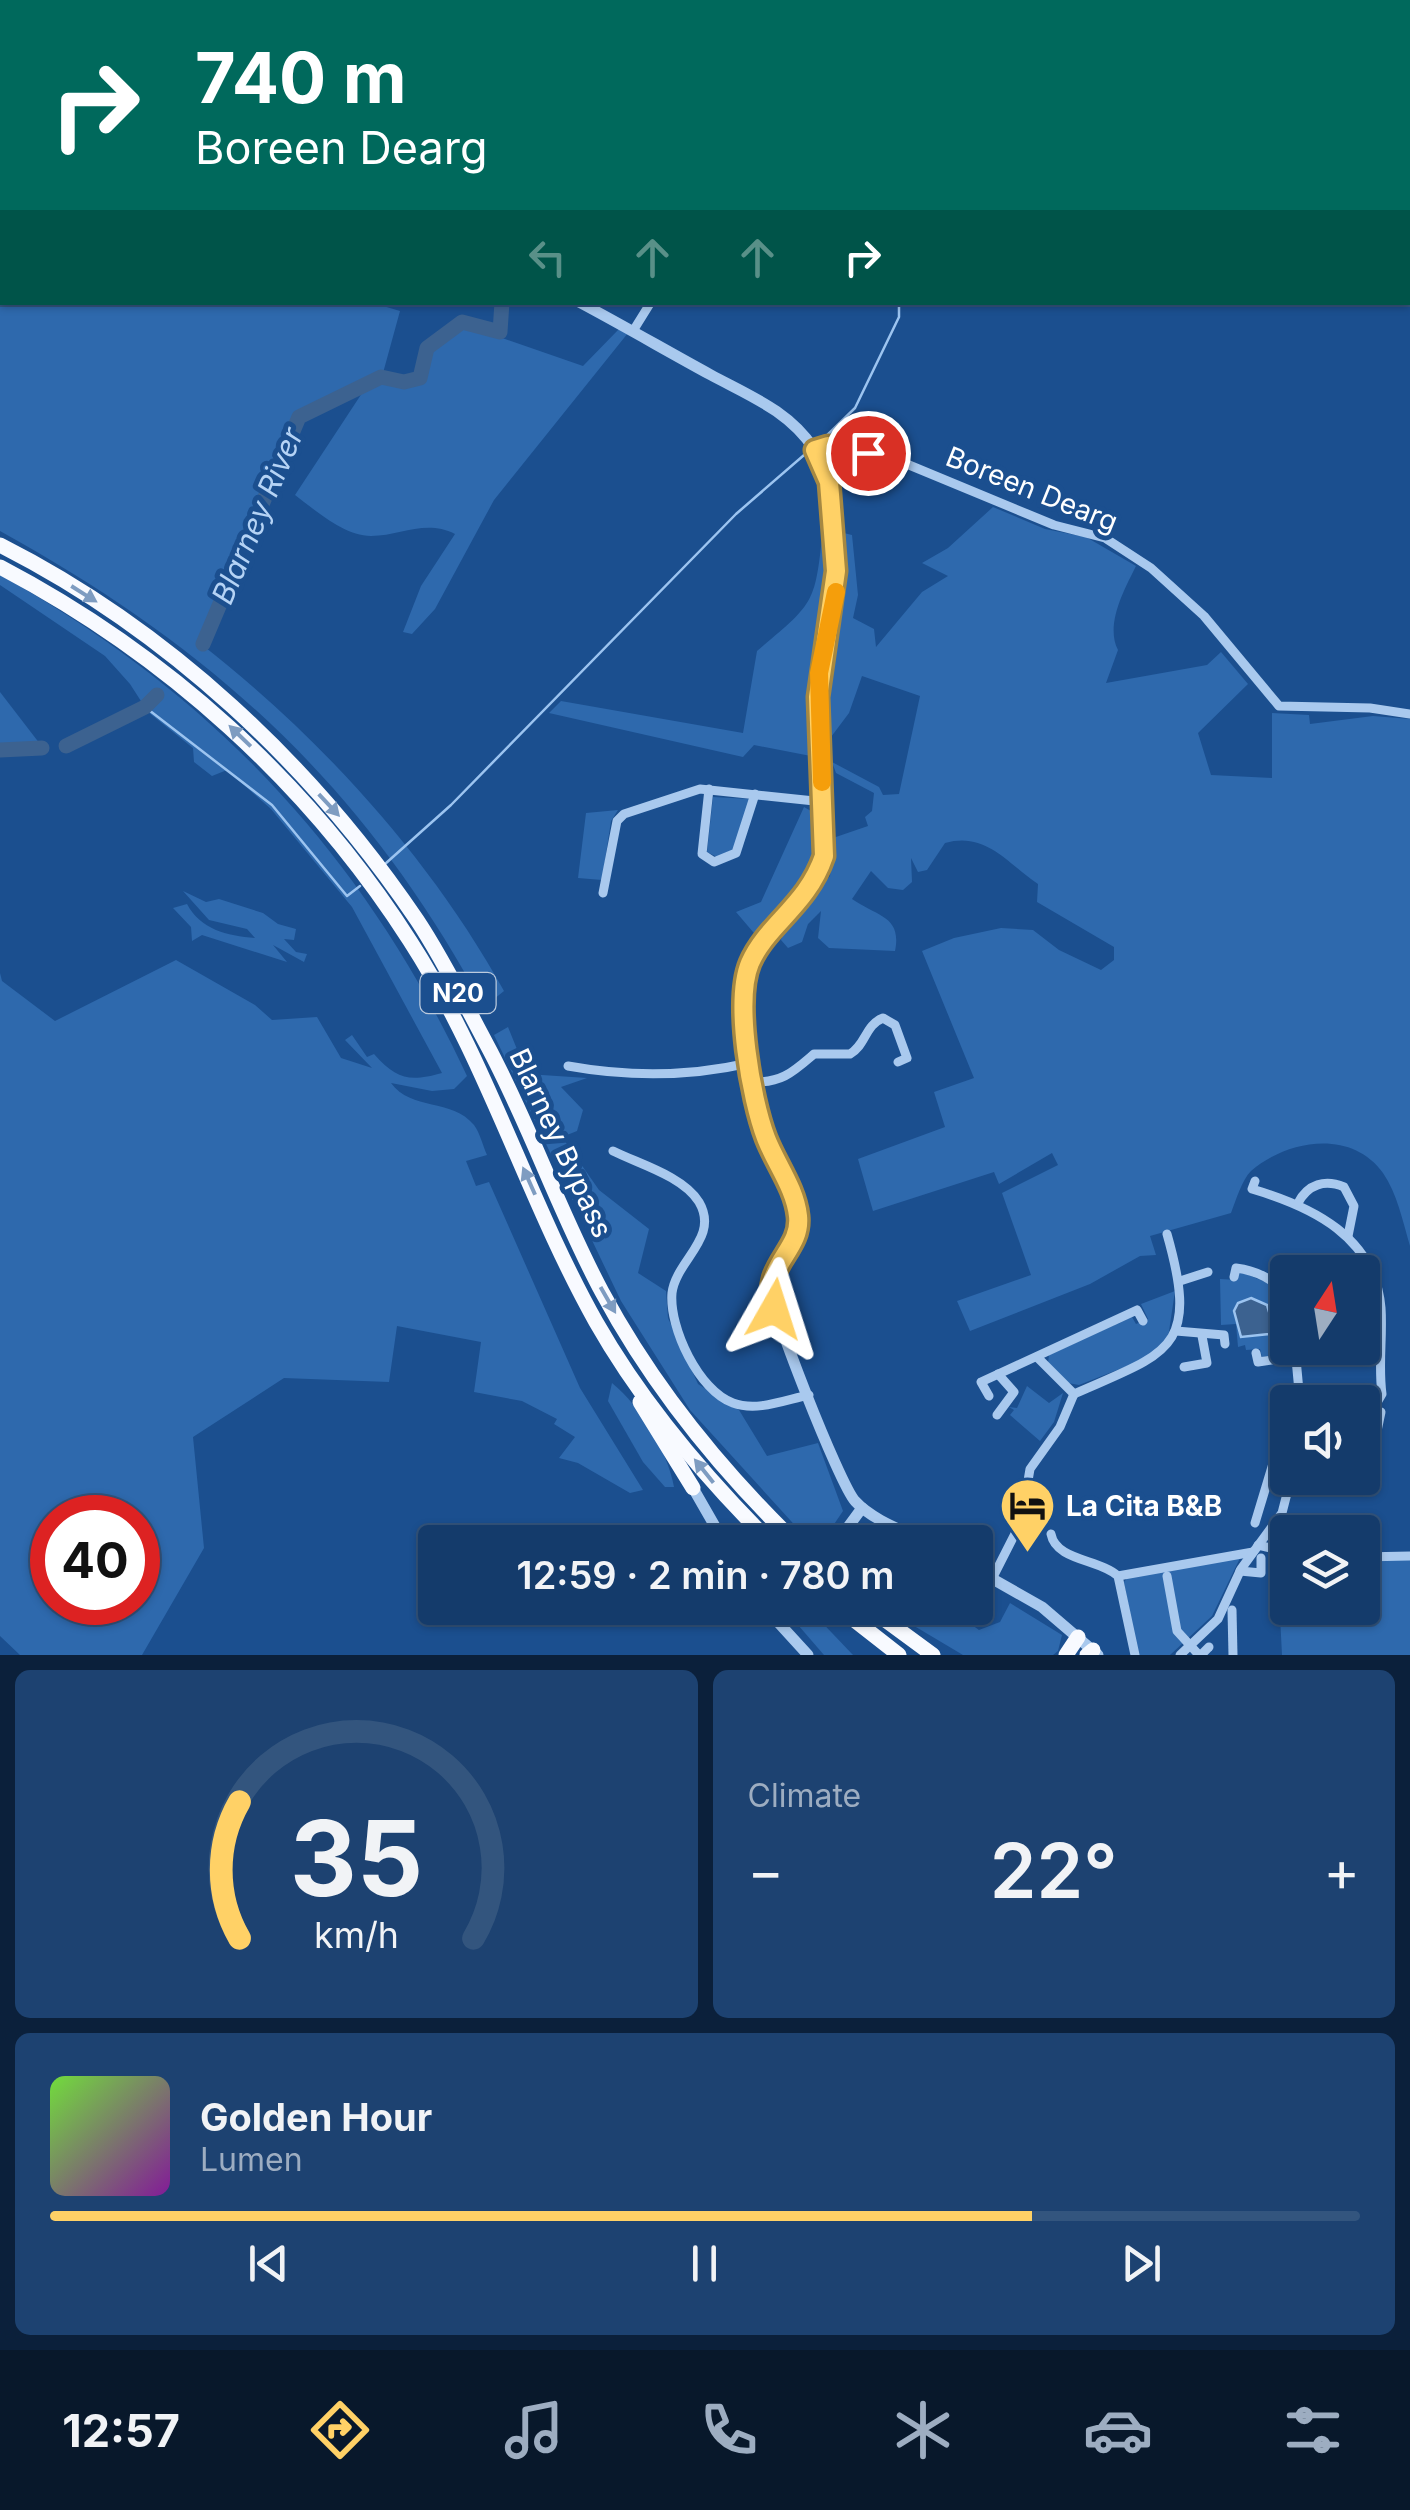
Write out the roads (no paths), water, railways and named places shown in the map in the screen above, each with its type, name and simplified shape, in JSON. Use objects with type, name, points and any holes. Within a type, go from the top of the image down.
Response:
[{"type":"highway","name":"Blarney Bypass","points":[[0,545],[146,635],[234,707],[338,813],[418,922],[489,1049],[603,1293],[663,1390],[777,1525]]},
{"type":"highway","name":"Blarney Bypass","points":[[0,567],[140,653],[236,730],[330,830],[411,942],[476,1065],[562,1256],[622,1360]]},
{"type":"highway","name":"N20","points":[[622,1360],[630,1385],[693,1488]]},
{"type":"highway","name":"N20","points":[[622,1360],[701,1469],[754,1525]]},
{"type":"highway","points":[[861,1625],[899,1655]]},
{"type":"highway","points":[[892,1625],[932,1655]]},
{"type":"highway","points":[[906,1636],[947,1655]]},
{"type":"highway","points":[[1066,1655],[1078,1637]]},
{"type":"street","points":[[585,305],[770,406],[813,448],[829,482],[836,571],[819,673],[817,716],[824,856],[816,877],[750,962],[746,999],[748,1062],[766,1137],[797,1210],[796,1238],[777,1264],[770,1296],[841,1484],[862,1508],[894,1525]]},
{"type":"street","points":[[633,331],[649,305]]},
{"type":"street","name":"Boreen Dearg","points":[[813,448],[832,447],[898,460],[1054,525],[1105,538],[1151,568],[1204,616],[1279,706],[1410,714]]},
{"type":"street","points":[[603,893],[621,817],[709,789],[824,802]]},
{"type":"street","points":[[709,789],[702,854],[721,862],[736,853],[756,794]]},
{"type":"street","points":[[752,1082],[783,1079],[814,1054],[850,1054],[862,1043],[870,1026],[883,1018],[896,1026],[907,1058],[898,1062]]},
{"type":"street","points":[[568,1066],[616,1074],[675,1074],[748,1062]]},
{"type":"street","points":[[613,1151],[679,1183],[699,1203],[704,1226],[701,1240],[680,1270],[672,1292],[674,1317],[706,1384],[730,1402],[746,1406],[809,1395]]},
{"type":"street","points":[[1255,1181],[1252,1190],[1298,1203],[1348,1236],[1370,1270],[1380,1303],[1380,1398]]},
{"type":"street","points":[[1298,1203],[1313,1186],[1324,1182],[1344,1188],[1354,1206],[1348,1236]]},
{"type":"street","points":[[993,1577],[1021,1522],[1030,1469],[1060,1427],[1074,1394],[1151,1362],[1164,1352],[1176,1331],[1180,1281],[1167,1234]]},
{"type":"street","points":[[1234,1277],[1236,1268],[1270,1280]]},
{"type":"street","points":[[1180,1281],[1208,1272]]},
{"type":"street","points":[[989,1396],[981,1382],[1137,1310],[1143,1321]]},
{"type":"street","points":[[1176,1331],[1224,1335],[1225,1344]]},
{"type":"street","points":[[1184,1367],[1207,1363],[1202,1336]]},
{"type":"street","points":[[1256,1352],[1258,1362],[1270,1359]]},
{"type":"street","points":[[1037,1357],[1074,1394]]},
{"type":"street","points":[[997,1415],[1014,1392],[998,1374]]},
{"type":"street","points":[[1380,1417],[1381,1412]]},
{"type":"street","points":[[1255,1522],[1270,1474]]},
{"type":"street","points":[[693,1488],[714,1525]]},
{"type":"street","points":[[1264,1494],[1286,1500]]},
{"type":"street","points":[[1180,1655],[1218,1619],[1240,1571],[1257,1552],[1287,1495]]},
{"type":"street","points":[[850,1525],[862,1508]]},
{"type":"street","points":[[1051,1534],[1060,1549],[1110,1568],[1118,1576],[1135,1655]]},
{"type":"street","points":[[1240,1571],[1261,1573],[1257,1552]]},
{"type":"street","points":[[1118,1576],[1270,1552]]},
{"type":"street","points":[[1380,1557],[1410,1556]]},
{"type":"street","points":[[1166,1576],[1177,1631],[1190,1646],[1203,1652]]},
{"type":"street","points":[[993,1580],[1042,1608],[1092,1653]]},
{"type":"street","points":[[1232,1610],[1234,1655]]},
{"type":"street","points":[[783,1625],[808,1655]]},
{"type":"waterway","name":"Blarney River","points":[[203,644],[299,417],[381,377],[404,382],[420,378],[427,348],[462,322],[500,332],[502,305]]},
{"type":"waterway","points":[[818,444],[855,408],[899,317],[899,305]]},
{"type":"waterway","points":[[385,864],[451,805],[736,514],[811,449]]},
{"type":"waterway","name":"Blarney River","points":[[66,746],[145,707],[157,695]]},
{"type":"waterway","points":[[145,707],[272,805],[347,896],[360,886]]},
{"type":"waterway","name":"Blarney River","points":[[0,750],[42,748]]},
{"type":"place","name":"La Cita B&B","points":[[1027,1555]]}]
